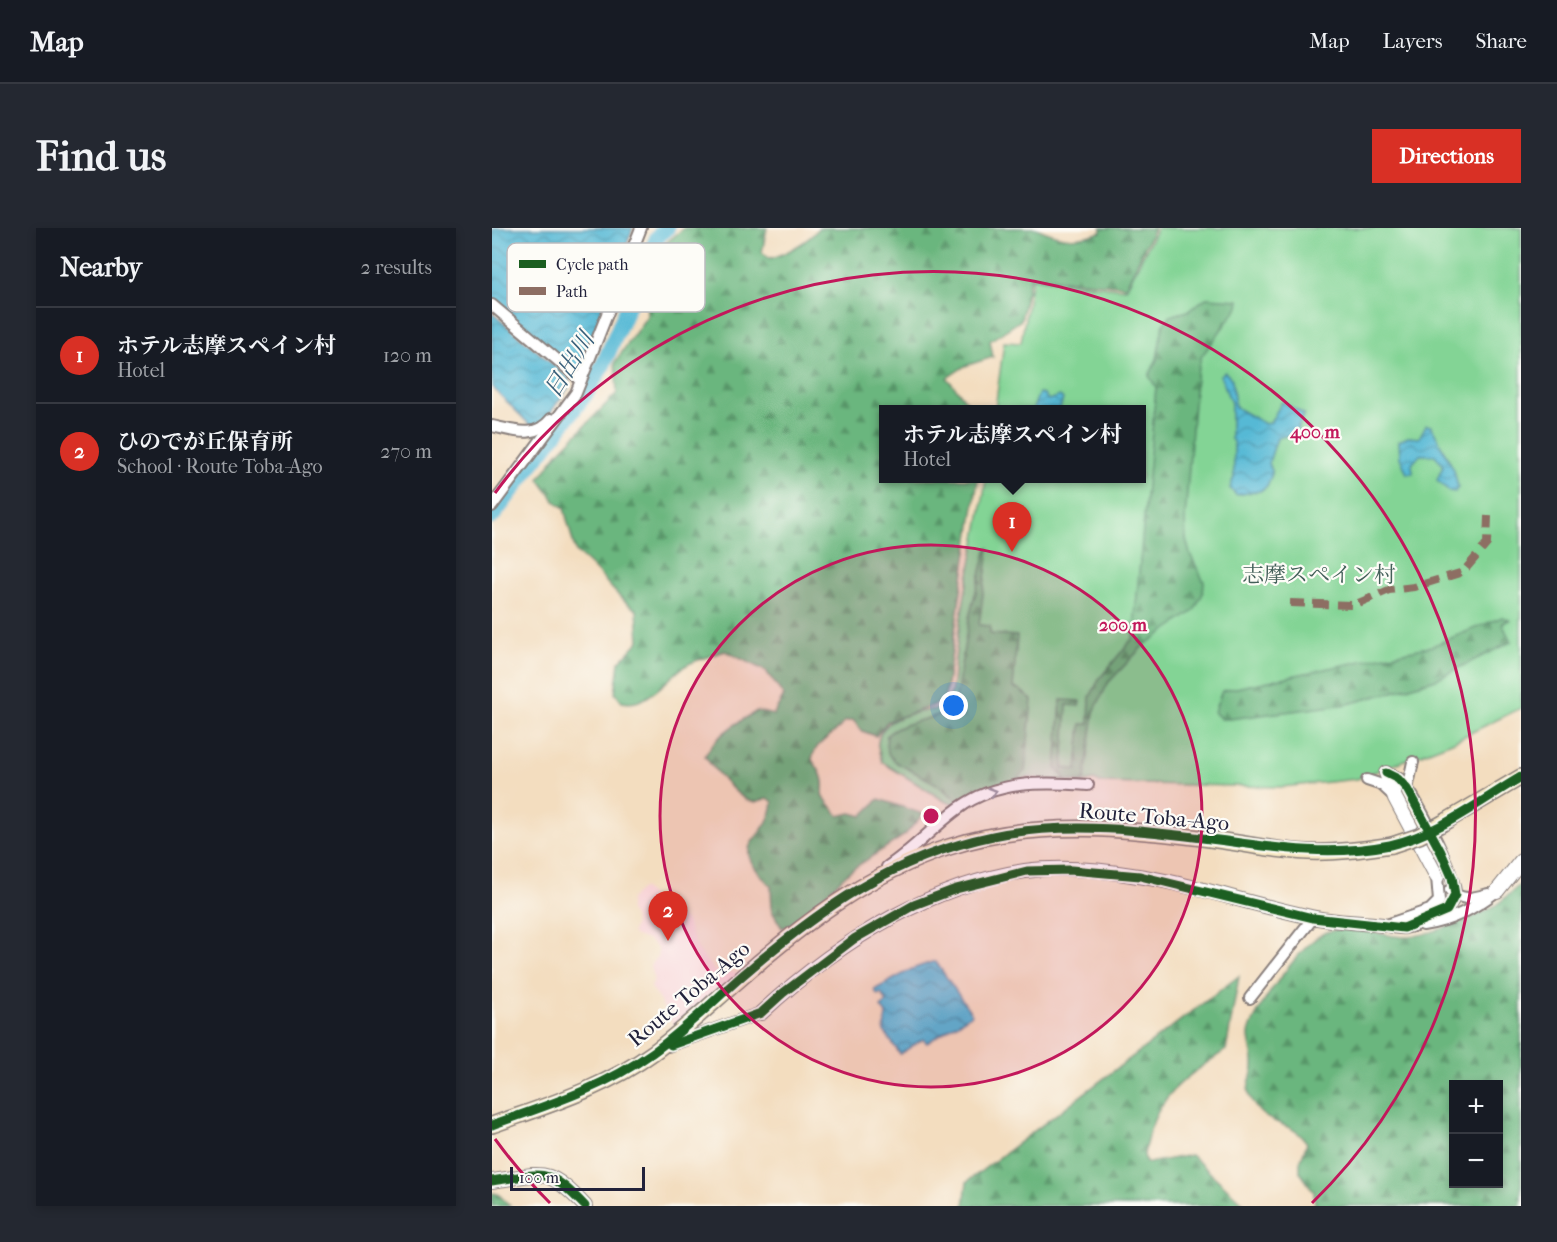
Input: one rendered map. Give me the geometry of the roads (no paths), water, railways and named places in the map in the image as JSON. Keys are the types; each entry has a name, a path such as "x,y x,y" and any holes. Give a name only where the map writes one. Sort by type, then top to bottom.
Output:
{"main road":[{"name":"Route Toba-Ago","path":"492,1125 588,1090 616,1077 653,1053 796,930 849,892 910,861 951,846 996,835 1103,828 1148,831 1306,852 1349,851 1392,844 1419,836 1521,777"}],"street":[{"path":"635,243 641,228"},
{"path":"492,305 580,379"},
{"path":"492,506 576,393 607,312"},
{"path":"492,426 535,433 543,428 580,379"},
{"path":"1407,789 1413,762"},
{"path":"1386,773 1398,778 1407,789 1441,852 1452,878 1455,895 1447,910 1404,928"},
{"path":"1386,773 1395,798 1437,877 1455,895 1472,899 1497,891"},
{"path":"1367,780 1382,785 1395,798"},
{"path":"849,892 912,850 959,807 995,790 1029,782 1088,785"},
{"path":"653,1053 761,1013 783,993 854,939 882,922 933,897 1027,871 1071,870 1140,876 1313,918 1404,928 1446,922 1476,908 1497,891 1521,861"},
{"path":"1383,925 1430,910 1439,901 1437,877"},
{"path":"1250,998 1313,918"},
{"path":"492,1181 534,1173 552,1177 585,1206"}],"water":[{"path":"495,228 633,228 627,243 507,243 507,312 601,312 581,366 575,372 492,302 492,230"},
{"path":"492,313 569,378 569,387 543,423 534,429 492,387"},
{"path":"1225,372 1232,379 1235,407 1265,424 1270,423 1282,402 1304,414 1295,433 1277,438 1269,462 1272,474 1267,486 1260,491 1236,495 1230,488 1234,477 1234,443 1231,439 1231,403 1220,375"},
{"path":"1039,393 1044,394 1048,400 1060,396 1063,399 1061,405 1034,405"},
{"path":"1426,425 1431,426 1454,470 1458,487 1455,492 1449,491 1437,480 1443,466 1435,455 1420,455 1412,464 1413,473 1407,474 1400,457 1399,441 1408,437 1419,438"},
{"path":"936,962 972,1014 927,1043 923,1039 900,1054 884,1031 886,1014 881,1007 887,1002 881,993 878,995 874,990 912,969"}],"waterway":[{"name":"日出川","path":"655,243 658,236 667,228"},
{"name":"日出川","path":"492,517 585,395 603,365 626,312"}],"place":[{"name":"ホテル志摩スペイン村","path":"1012,552"},
{"name":"ひのでが丘保育所","path":"668,941"}],"park label":[{"name":"志摩スペイン村","path":"1319,575"}]}
